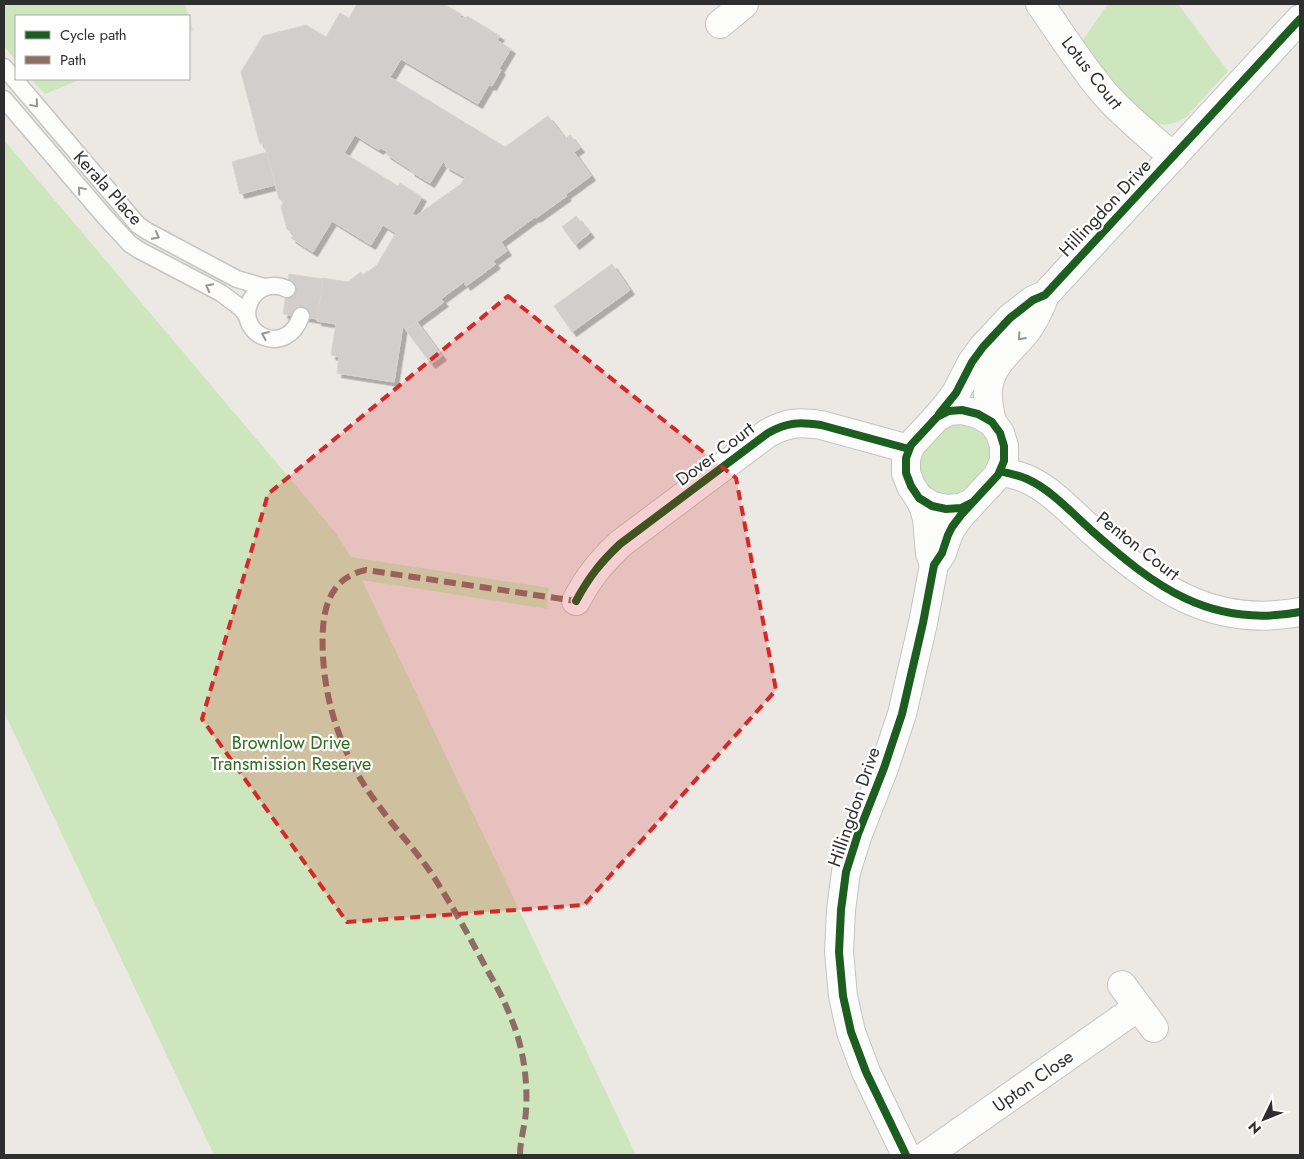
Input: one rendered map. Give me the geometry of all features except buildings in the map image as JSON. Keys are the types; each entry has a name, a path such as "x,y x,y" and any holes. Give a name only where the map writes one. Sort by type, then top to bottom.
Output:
{"street":[{"path":"720,24 744,4"},
{"name":"Lotus Court","path":"1040,4 1091,78 1123,113 1173,157"},
{"name":"Hillingdon Drive","path":"936,417 956,393 982,347 1010,318 1033,300 1045,295 1300,19"},
{"name":"Hillingdon Drive","path":"992,422 988,404 988,391 994,369 1036,318 1045,295"},
{"path":"962,410 978,414 992,422 1000,433 1004,446 1004,461 1000,471 987,488 972,502 961,508 946,509 932,506 919,498 911,486 906,473 906,458 911,445 936,417 949,411 962,410"},
{"name":"Dover Court","path":"576,601 587,581 602,561 620,544 768,433 781,426 794,423 820,425 910,449"},
{"name":"Penton Court","path":"1000,471 1020,476 1038,485 1140,571 1165,588 1190,601 1214,610 1242,615 1265,616 1300,612"},
{"name":"Hillingdon Drive","path":"919,498 927,519 930,553 934,565"},
{"name":"Hillingdon Drive","path":"906,1155 866,1072 851,1032 843,996 839,952 840,910 846,872 858,834 884,768 902,714 934,565 942,553 952,527 972,502"},
{"name":"Upton Close","path":"927,1155 1146,1017 1122,985"}],"lane":[{"name":"Kerala Place","path":"4,67 138,225 237,279 264,287 282,286 287,289"},
{"name":"Kerala Place","path":"4,99 104,217 130,244 221,293 241,308 255,331 262,336 270,339 279,339 287,336 294,331 301,316"},
{"path":"247,316 251,299 264,287"}],"highlighted area":[{"path":"508,296 736,478 776,690 584,905 347,922 202,719 268,494"}],"green space":[{"path":"4,4 185,4 189,15 15,15 15,60 4,46"},
{"path":"1108,4 1178,4 1228,71 1186,117 1175,123 1165,125 1144,118 1080,44"},
{"path":"190,20 193,30 190,32"},
{"path":"32,80 79,80 45,94"},
{"name":"Brownlow Drive Transmission Reserve","path":"4,140 335,532 351,557 549,588 547,595 548,609 362,580 636,1155 214,1155 4,712"},
{"path":"961,424 972,426 980,431 986,439 989,449 988,460 982,471 969,485 953,494 942,494 927,485 921,475 920,460 930,442 946,427"}],"marked path":[{"path":"520,1155 526,1111 526,1087 522,1052 515,1029 499,991 443,892 427,867 373,798 344,747 331,708 327,688 323,648 324,617 330,598 340,583 356,573 366,570 576,601"}],"cycle path":[{"path":"939,414 956,393 972,362 983,347 1010,318 1033,300 1045,295 1300,19"},
{"path":"906,1155 866,1072 851,1032 843,996 839,952 841,910 846,872 902,714 934,565 942,553 952,527 998,475 1004,461 1004,446 1000,433 992,422 978,414 962,410 949,411 937,417 911,445 906,458 906,473 911,486 919,498 932,506 946,509 961,508 973,502"},
{"path":"576,601 595,571 620,544 775,429 794,424 821,425 909,449"},
{"path":"1000,471 1026,478 1037,484 1061,502 1138,569 1161,585 1185,598 1211,608 1238,614 1268,616 1300,612"}]}
